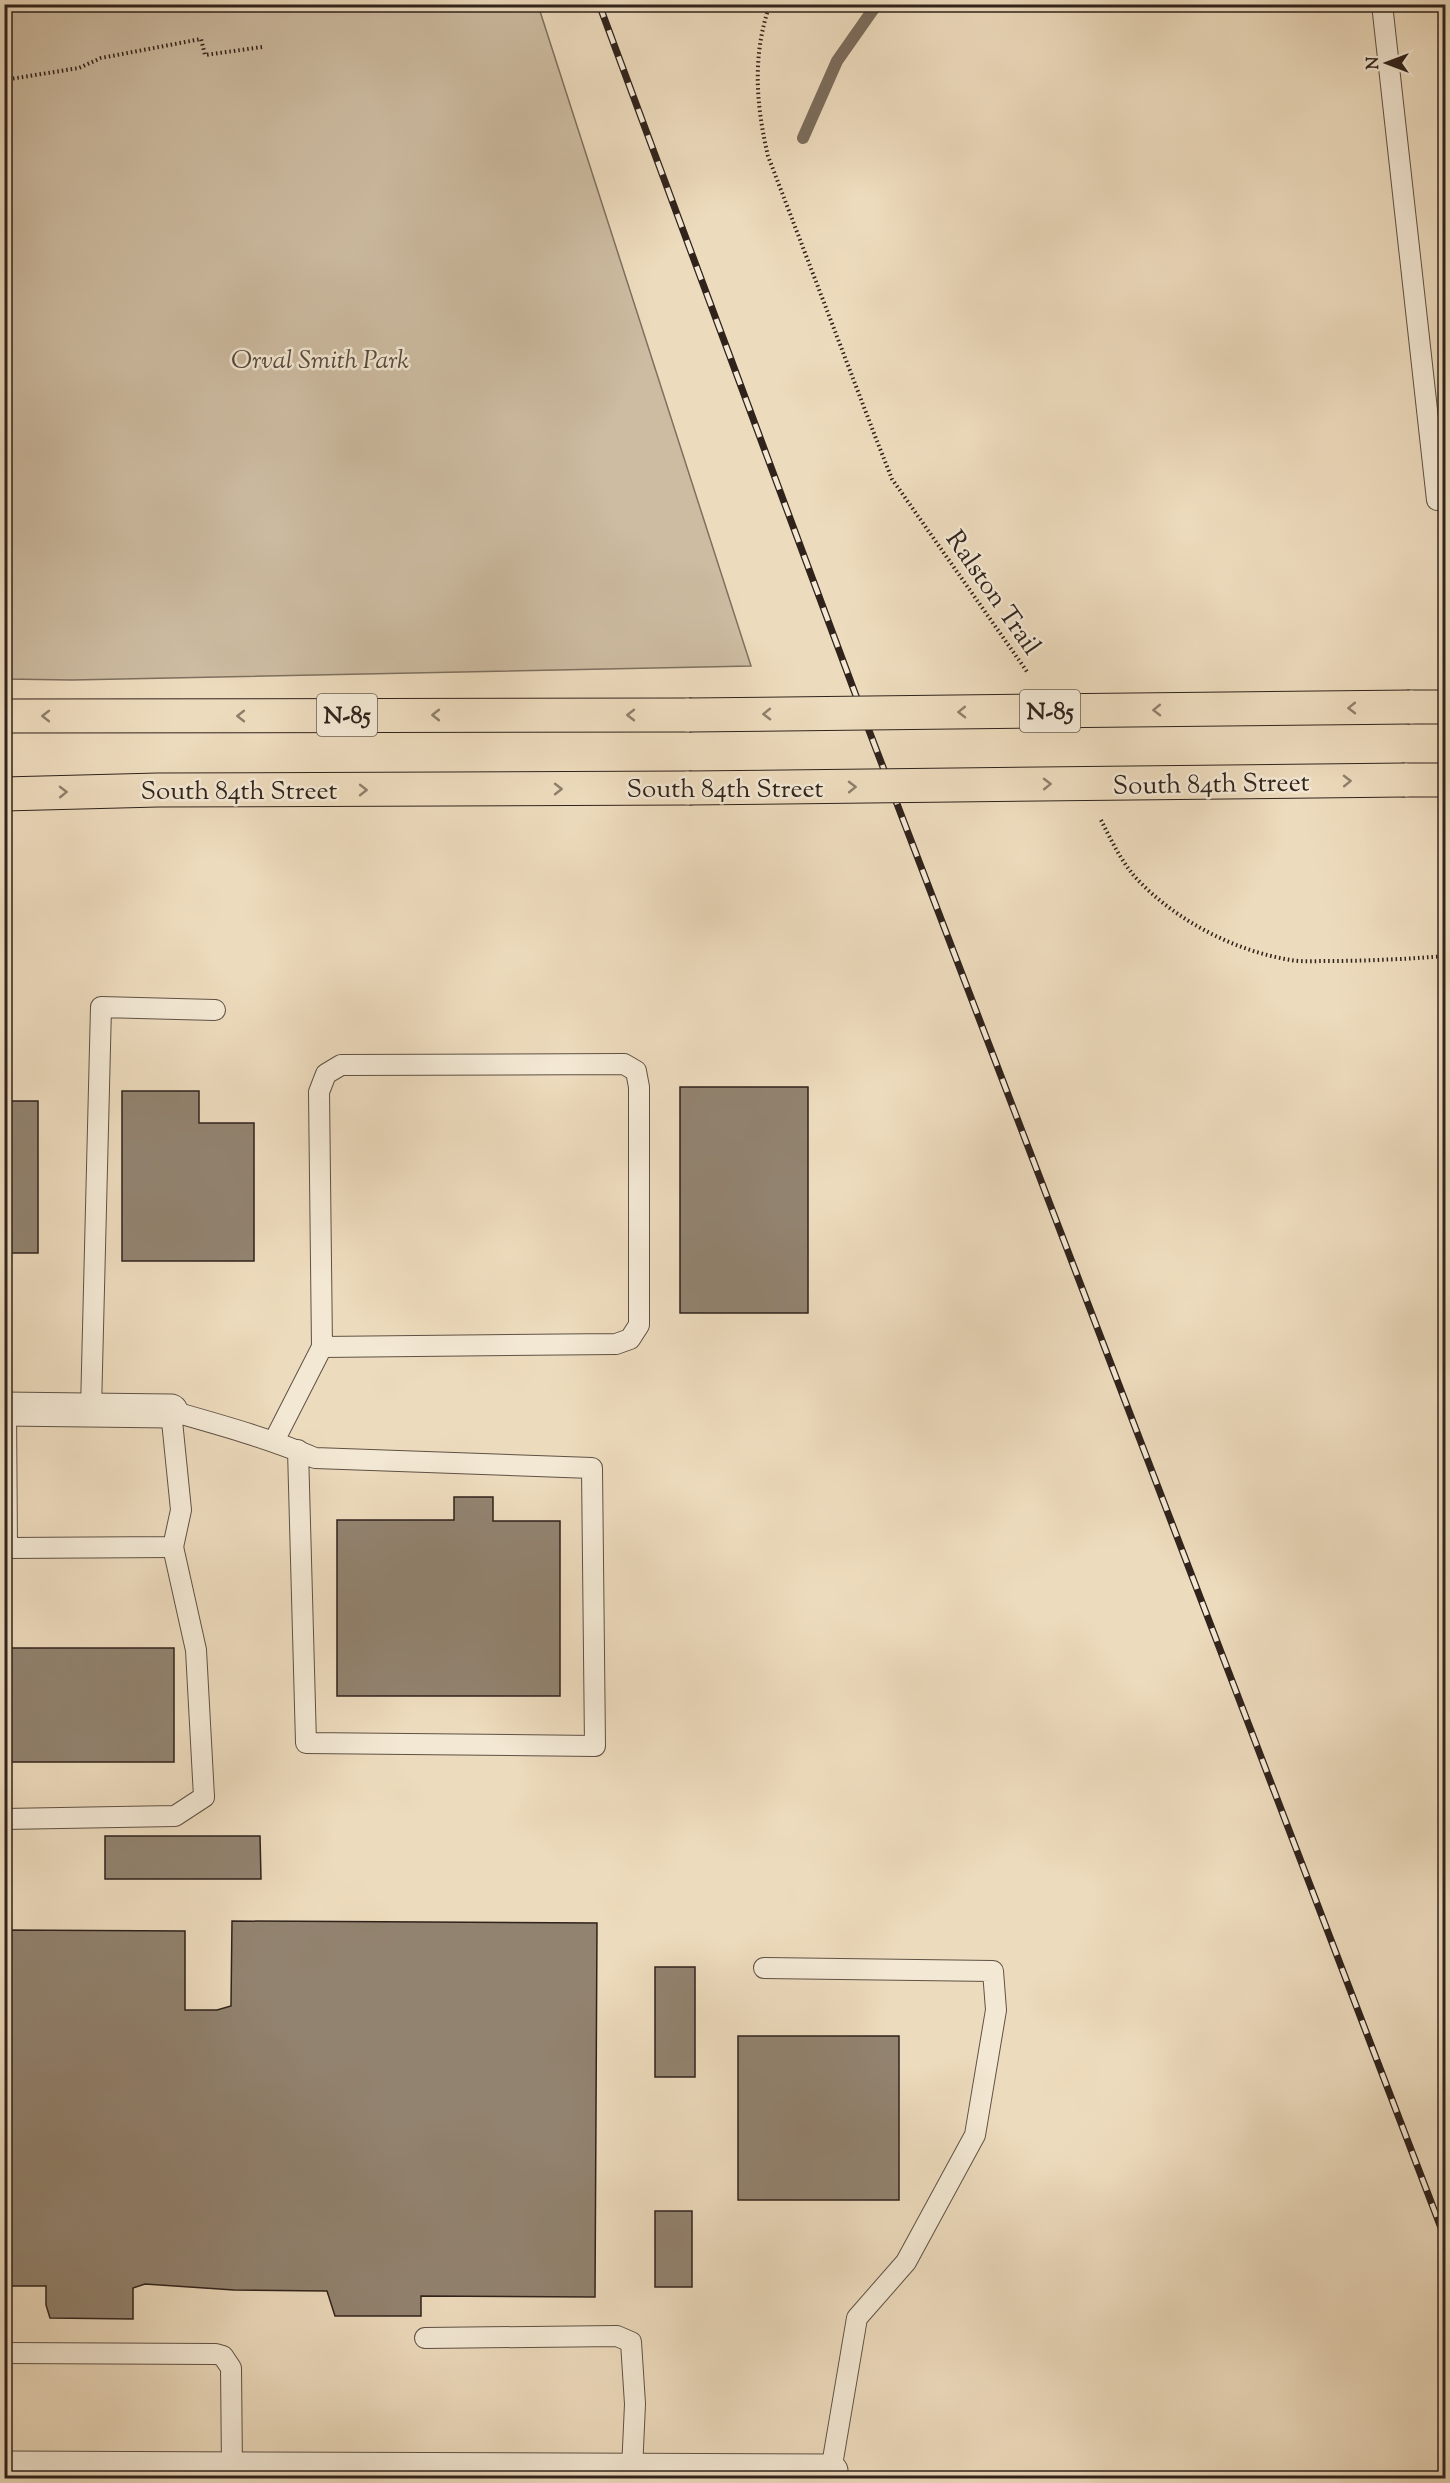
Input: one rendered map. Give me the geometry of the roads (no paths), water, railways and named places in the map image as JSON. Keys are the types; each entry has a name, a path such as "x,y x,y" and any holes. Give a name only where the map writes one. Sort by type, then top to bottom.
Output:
{"main road":[{"name":"N-85","path":"4,716 689,715 1446,707"},
{"name":"South 84th Street","path":"4,794 158,790 689,788 1446,780"}],"street":[{"path":"5,1409 171,1411"},
{"path":"4,2468 831,2471"}],"lane":[{"path":"1382,4 1437,500"},
{"path":"91,1409 101,1007 215,1010"},
{"path":"274,1441 322,1347 319,1092 326,1074 341,1065 624,1064 636,1071 639,1087 639,1325 630,1339 616,1344 322,1347"},
{"path":"5,1409 6,1551 173,1547"},
{"path":"4,1819 175,1816 204,1797 196,1650 173,1547 181,1510 171,1411 274,1441 298,1450 315,1458 592,1468 595,1746 306,1743 298,1450"},
{"path":"764,1968 993,1971 996,2010 975,2135 906,2262 857,2318 831,2471"},
{"path":"425,2338 617,2336 631,2342 635,2404 632,2470"},
{"path":"4,2353 216,2354 223,2356 231,2368 232,2469"}],"waterway":[{"path":"803,138 837,61 877,4"}],"railway":[{"path":"599,4 865,720 1446,2241"}],"park label":[{"name":"Orval Smith Park","path":"320,359"}]}
